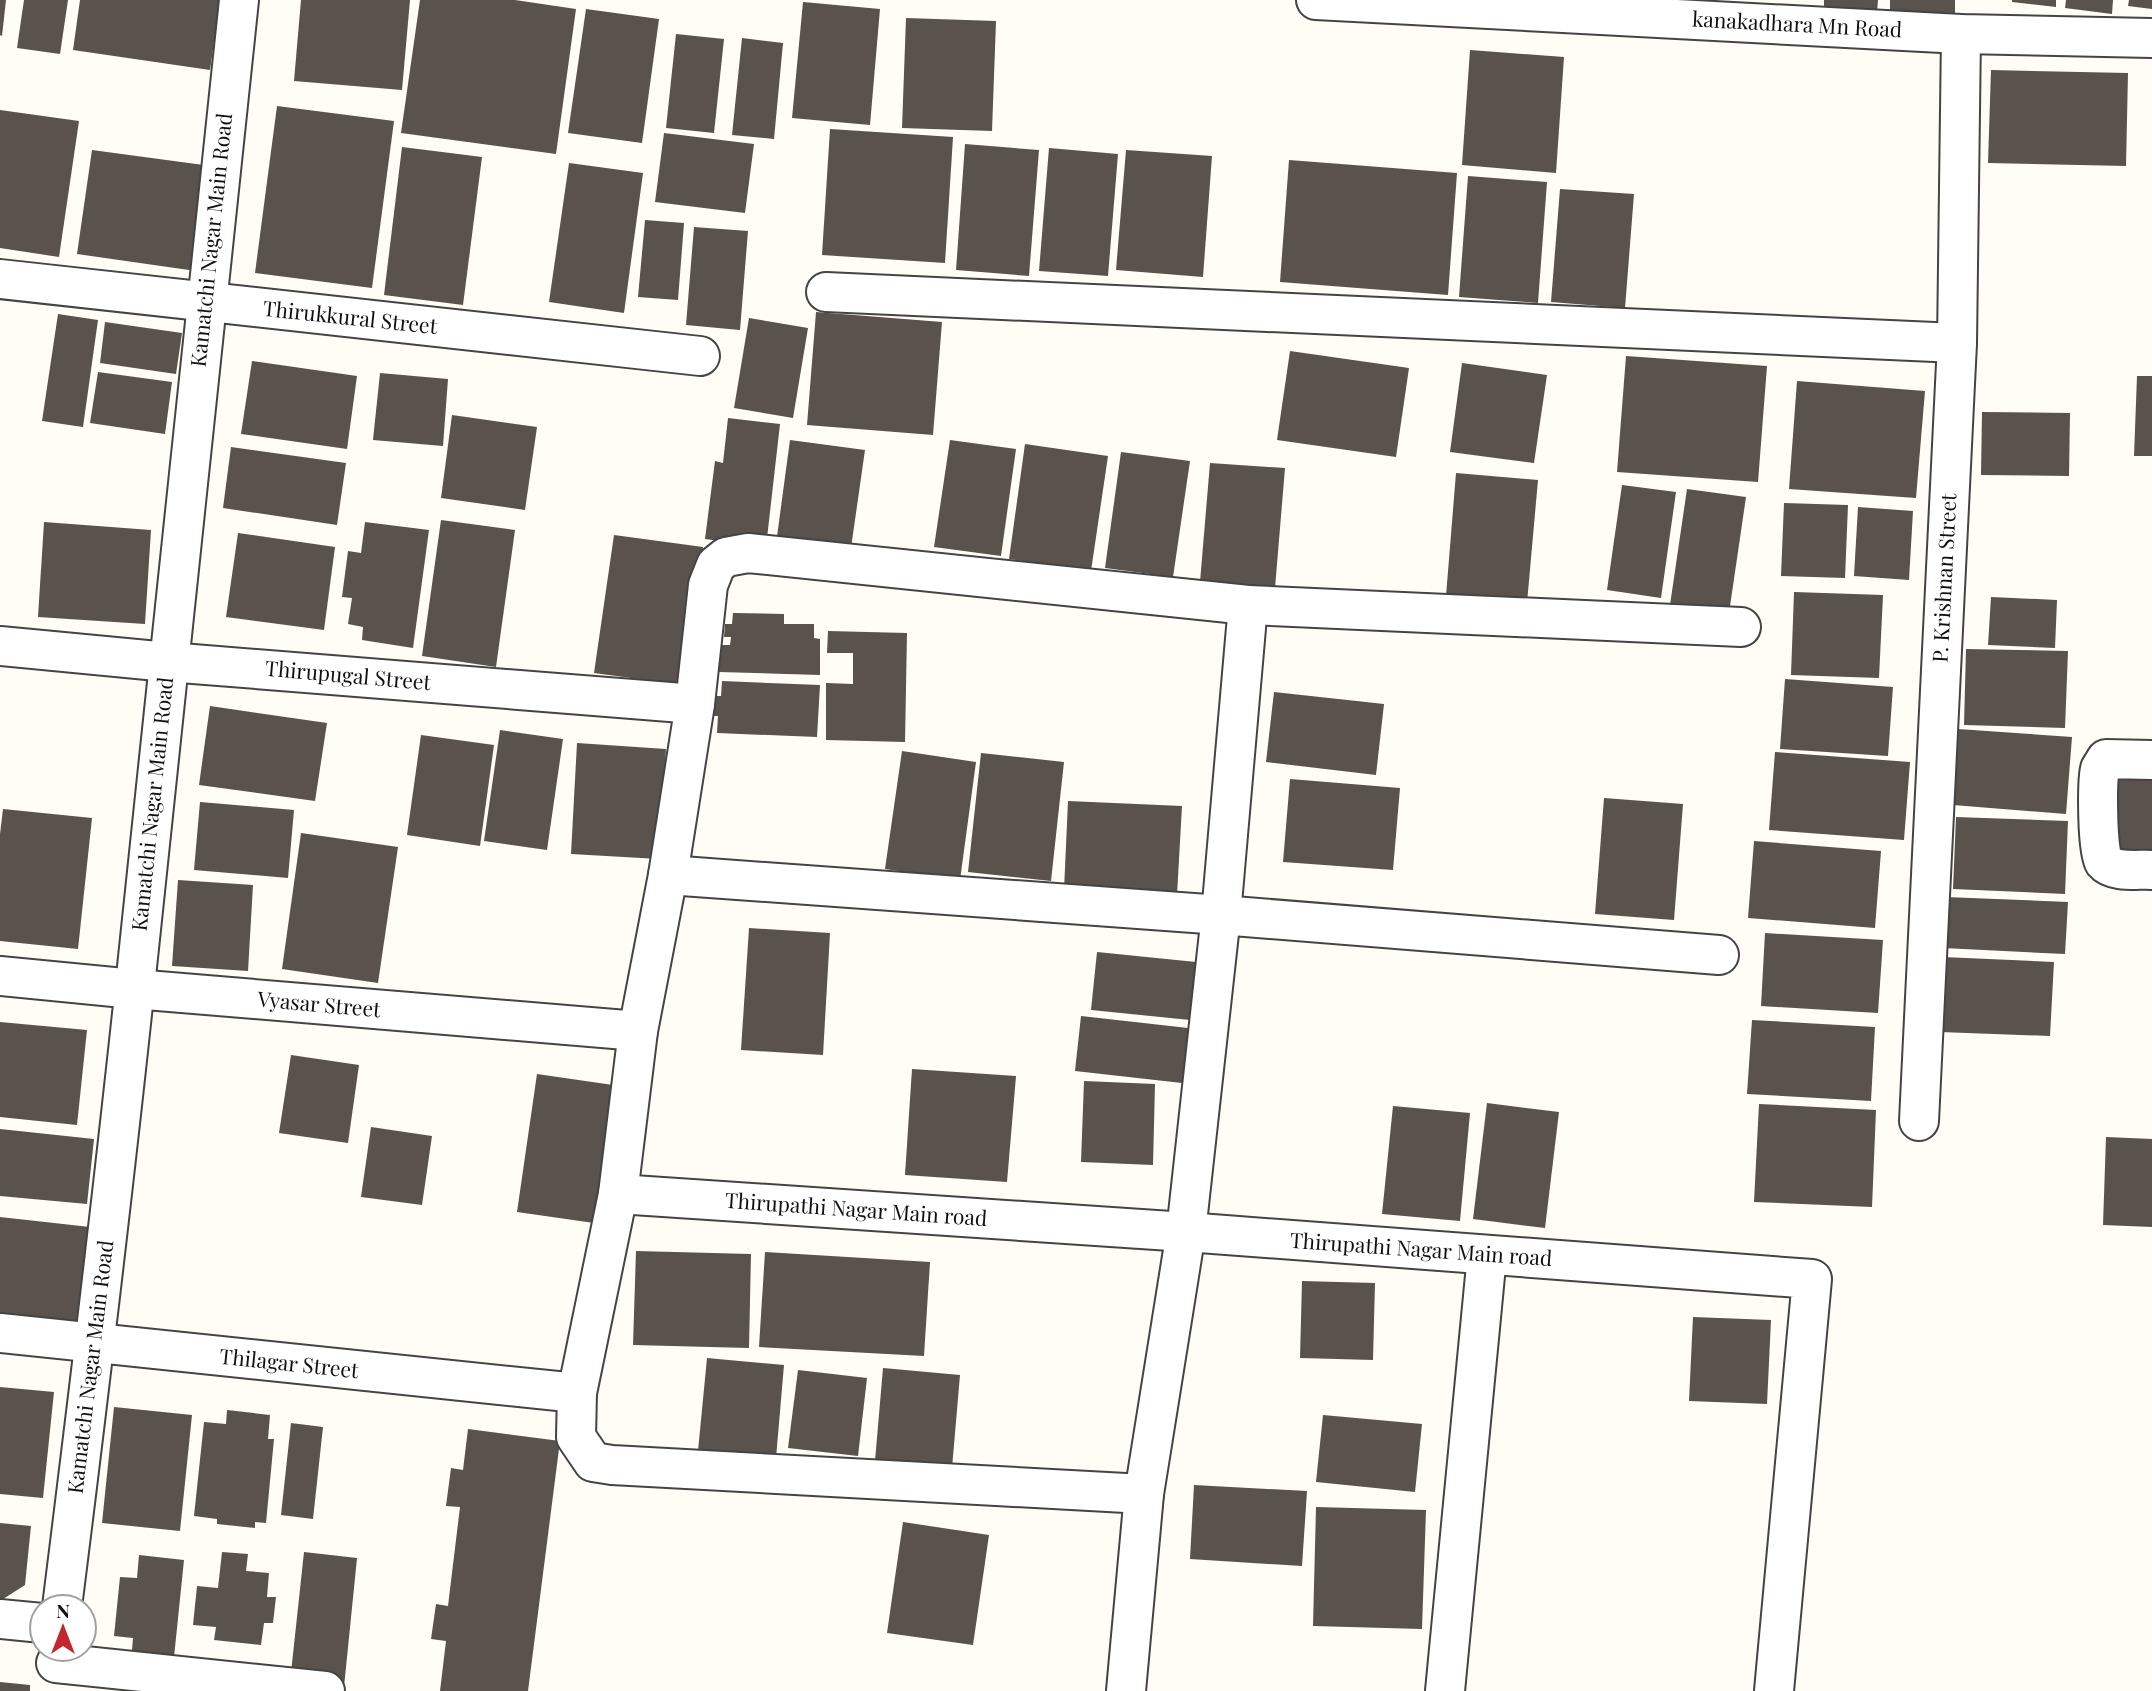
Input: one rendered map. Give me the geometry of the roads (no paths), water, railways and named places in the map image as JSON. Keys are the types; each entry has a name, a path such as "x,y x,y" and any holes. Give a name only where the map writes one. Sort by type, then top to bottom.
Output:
{"street":[{"name":"Kamatchi Nagar Main Road","path":"64,1593 95,1344 239,0"},
{"name":"kanakadhara Mn Road","path":"1318,0 1667,9 1961,34 2152,38"},
{"name":"P. Krishnan Street","path":"1919,1121 1957,343 1961,34"},
{"name":"Thirukkural Street","path":"0,279 700,356"},
{"path":"826,292 1957,343"},
{"path":"1144,1494 593,1462 576,1437 577,1393 618,1194 638,1031 668,875 695,705 708,585 716,565 726,557 748,553 1248,605 1741,627"},
{"path":"1126,1691 1144,1494 1186,1232 1221,915 1248,605"},
{"name":"Thirupugal Street","path":"0,646 695,705"},
{"path":"2152,760 2106,760 2101,768 2098,808 2104,861 2111,867 2152,870"},
{"path":"668,875 1719,955"},
{"name":"Vyasar Street","path":"0,976 638,1031"},
{"name":"Thirupathi Nagar Main road","path":"618,1194 1186,1232 1812,1279 1774,1691"},
{"path":"1446,1691 1487,1255"},
{"name":"Thilagar Street","path":"0,1333 577,1393"},
{"path":"0,1619 28,1622"},
{"path":"55,1668 325,1691"}]}
